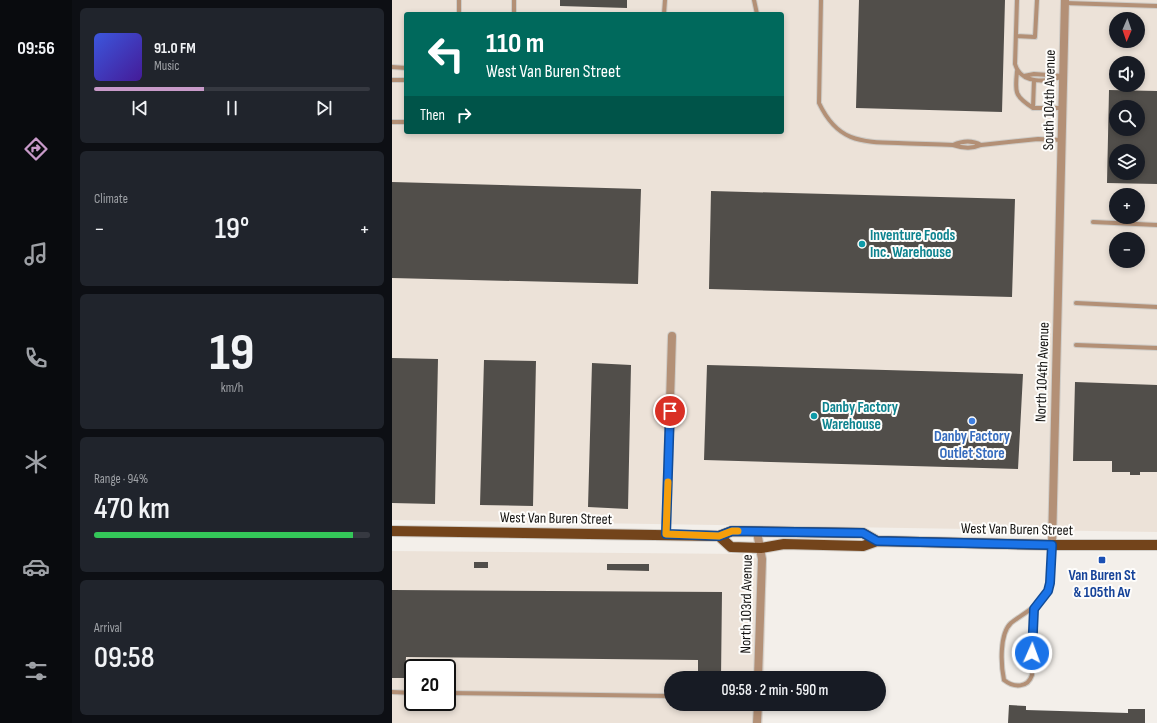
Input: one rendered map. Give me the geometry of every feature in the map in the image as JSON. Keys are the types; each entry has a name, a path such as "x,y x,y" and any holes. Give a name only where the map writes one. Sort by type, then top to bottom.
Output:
{"main road":[{"name":"West Van Buren Street","path":"392,531 719,536 732,531 863,533 877,541"},
{"path":"761,548 783,538 818,538 827,533"},
{"name":"West Van Buren Street","path":"719,536 731,547 761,548 784,544 863,546 877,541 1052,545 1157,544"}],"street":[{"name":"South 104th Avenue","path":"1061,200 1065,2"},
{"name":"North 104th Avenue","path":"1052,545 1061,200"},
{"path":"666,534 672,336"},
{"name":"North 103rd Avenue","path":"757,532 762,559 758,671"},
{"path":"757,723 758,711"}],"lane":[{"path":"459,0 459,12"},
{"path":"514,0 514,12"},
{"path":"664,12 665,0"},
{"path":"754,0 757,12"},
{"path":"821,0 819,103 826,117 831,123 848,136 865,142 953,145 960,142 976,142 980,145 1038,139 1062,140"},
{"path":"1017,0 1015,64 1017,71 1015,90 1021,100 1033,108 1064,108"},
{"path":"1016,36 1035,37 1037,0"},
{"path":"1065,2 1157,6"},
{"path":"392,68 404,68"},
{"path":"1017,71 1034,80 1052,81 1064,76"},
{"path":"1024,76 1034,74 1064,76"},
{"path":"392,80 404,80"},
{"path":"1033,108 1034,80"},
{"path":"392,122 404,122"},
{"path":"1093,222 1157,225"},
{"path":"1076,303 1157,307"},
{"path":"1076,344 1157,348"},
{"path":"1034,609 1032,675 1030,681 1026,684 1014,686 1004,680 1002,653 1006,631 1010,624 1034,609 1048,591 1050,583 1052,545"},
{"path":"392,692 404,692"},
{"path":"456,693 664,696"}],"shaded area":[{"path":"392,0 1157,0 1157,532 392,520"},
{"path":"392,551 746,554 757,559 767,566 764,671 664,671 664,711 763,711 763,723 392,723"}],"building":[{"path":"560,0 627,0 627,8 560,6"},
{"path":"859,0 1005,0 1002,112 856,108"},
{"path":"1109,90 1109,92 1157,91 1157,184 1107,183"},
{"path":"392,182 641,189 638,284 392,278"},
{"name":"Inventure Foods Inc. Warehouse","path":"711,191 1015,199 1012,297 709,289"},
{"path":"392,358 438,359 435,504 392,503"},
{"path":"484,360 536,361 533,506 480,505"},
{"path":"592,363 631,365 628,509 588,507"},
{"name":"Danby Factory Warehouse","path":"707,365 1023,374 1018,469 704,460"},
{"path":"1075,382 1157,385 1157,472 1140,472 1140,475 1130,475 1130,472 1112,472 1112,461 1073,461"},
{"path":"474,562 488,562 488,568 474,568"},
{"path":"607,564 649,564 649,571 607,570"},
{"path":"392,590 722,592 721,671 698,671 698,660 406,657 406,659 404,659 404,678 392,678"},
{"path":"1009,705 1026,706 1026,710 1128,713 1128,709 1145,709 1145,723 1008,723"}],"slow traffic":[{"path":"668,482 666,534 719,536 732,531 738,531"}],"place":[{"name":"Inventure Foods Inc. Warehouse","path":"862,244"},
{"name":"Danby Factory Warehouse","path":"814,416"},
{"name":"Danby Factory Outlet Store","path":"972,421"},
{"name":"Van Buren St & 105th Av","path":"1102,560"}],"route":[{"path":"670,411 666,534 719,536 732,531 863,533 877,541 1052,545 1050,583 1048,591 1034,609 1032,653"}]}
